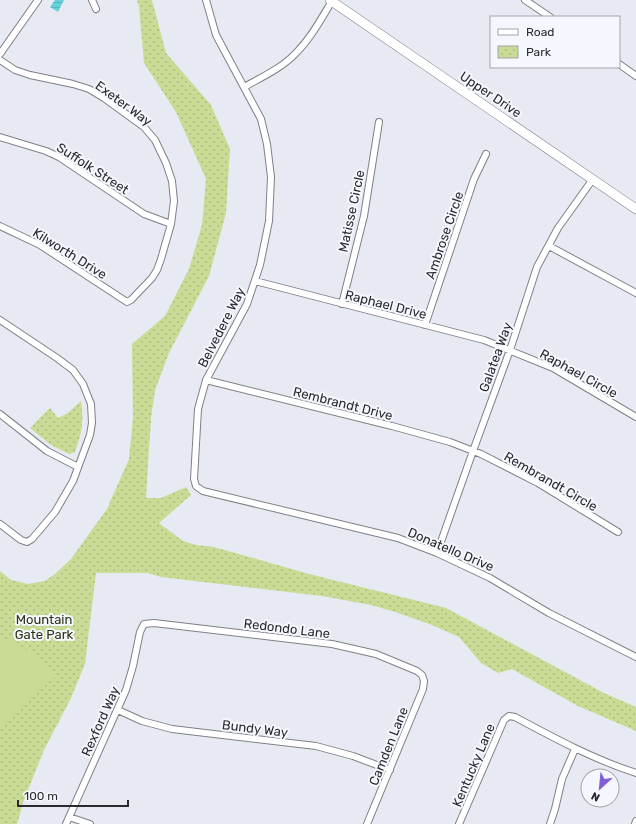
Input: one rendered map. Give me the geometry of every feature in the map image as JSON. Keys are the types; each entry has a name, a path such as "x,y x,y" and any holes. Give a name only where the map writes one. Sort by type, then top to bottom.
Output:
{"main road":[{"name":"Upper Drive","path":"331,1 636,208"}],"street":[{"path":"0,54 38,0"},
{"path":"92,0 96,9"},
{"name":"Belvedere Way","path":"196,486 194,479 198,409 206,380 247,304 255,281 260,265 269,221 271,177 267,144 261,119 216,35 206,0"},
{"path":"525,0 549,16"},
{"path":"244,87 278,68 295,54 310,37 331,1"},
{"name":"Exeter Way","path":"0,60 15,70 30,75 73,84 89,90 104,98 144,127 155,140 166,163 172,181 174,201 171,224 157,270 147,283 131,300 127,302"},
{"path":"620,65 636,76"},
{"name":"Matisse Circle","path":"342,304 364,216 379,122"},
{"name":"Suffolk Street","path":"0,137 46,151 59,157 144,214 171,224"},
{"name":"Ambrose Circle","path":"425,325 474,179 486,154"},
{"name":"Galatea Way","path":"438,553 473,450 510,350 537,267 558,228 593,179"},
{"name":"Kilworth Drive","path":"0,226 40,245 121,300 127,302"},
{"path":"548,246 636,293"},
{"name":"Raphael Drive","path":"255,281 484,340 510,350"},
{"path":"0,320 58,358 73,370 84,384 91,404 92,423 90,435 78,467 65,495 54,512 32,539 26,542 21,540 0,524"},
{"name":"Raphael Circle","path":"510,350 553,368 636,417"},
{"name":"Rembrandt Drive","path":"206,380 392,426 473,450"},
{"path":"0,414 47,451 78,467"},
{"name":"Rembrandt Circle","path":"473,450 538,483 618,532"},
{"name":"Donatello Drive","path":"196,486 202,491 398,538 438,553 490,578 549,614 636,657"},
{"name":"Redondo Lane","path":"144,624 154,623 332,644 376,654 407,666 422,675"},
{"name":"Rexford Way","path":"66,824 118,710 133,666 140,632 144,624"},
{"name":"Camden Lane","path":"367,824 423,689 424,681 422,675"},
{"name":"Bundy Way","path":"118,710 142,721 172,729 316,746 353,756 390,770"},
{"name":"Kentucky Lane","path":"460,824 504,720 509,716 515,717 575,749"},
{"path":"550,824 562,779 575,749 617,767 636,773"},
{"path":"69,817 90,824"}],"green space":[{"name":"Mountain Gate Park","path":"137,0 152,0 166,53 211,105 230,149 226,213 209,276 169,353 155,390 151,418 146,498 161,498 186,487 191,495 159,523 183,541 196,545 214,547 309,574 446,608 604,693 636,707 636,731 578,706 512,669 498,673 481,663 459,637 432,625 395,612 371,605 322,596 161,577 148,573 96,573 85,664 71,698 44,750 24,800 17,824 0,824 0,571 11,580 28,584 45,581 71,559 107,509 129,459 133,418 132,344 165,316 189,269 202,225 206,179 176,112 144,63 139,7"},
{"path":"81,401 82,427 75,452 69,454 51,445 30,428 50,408 58,418 68,413"},
{"path":"0,638 12,641 34,655 56,676 0,726"}],"water":[{"path":"55,0 64,0 58,12 50,7"}]}
